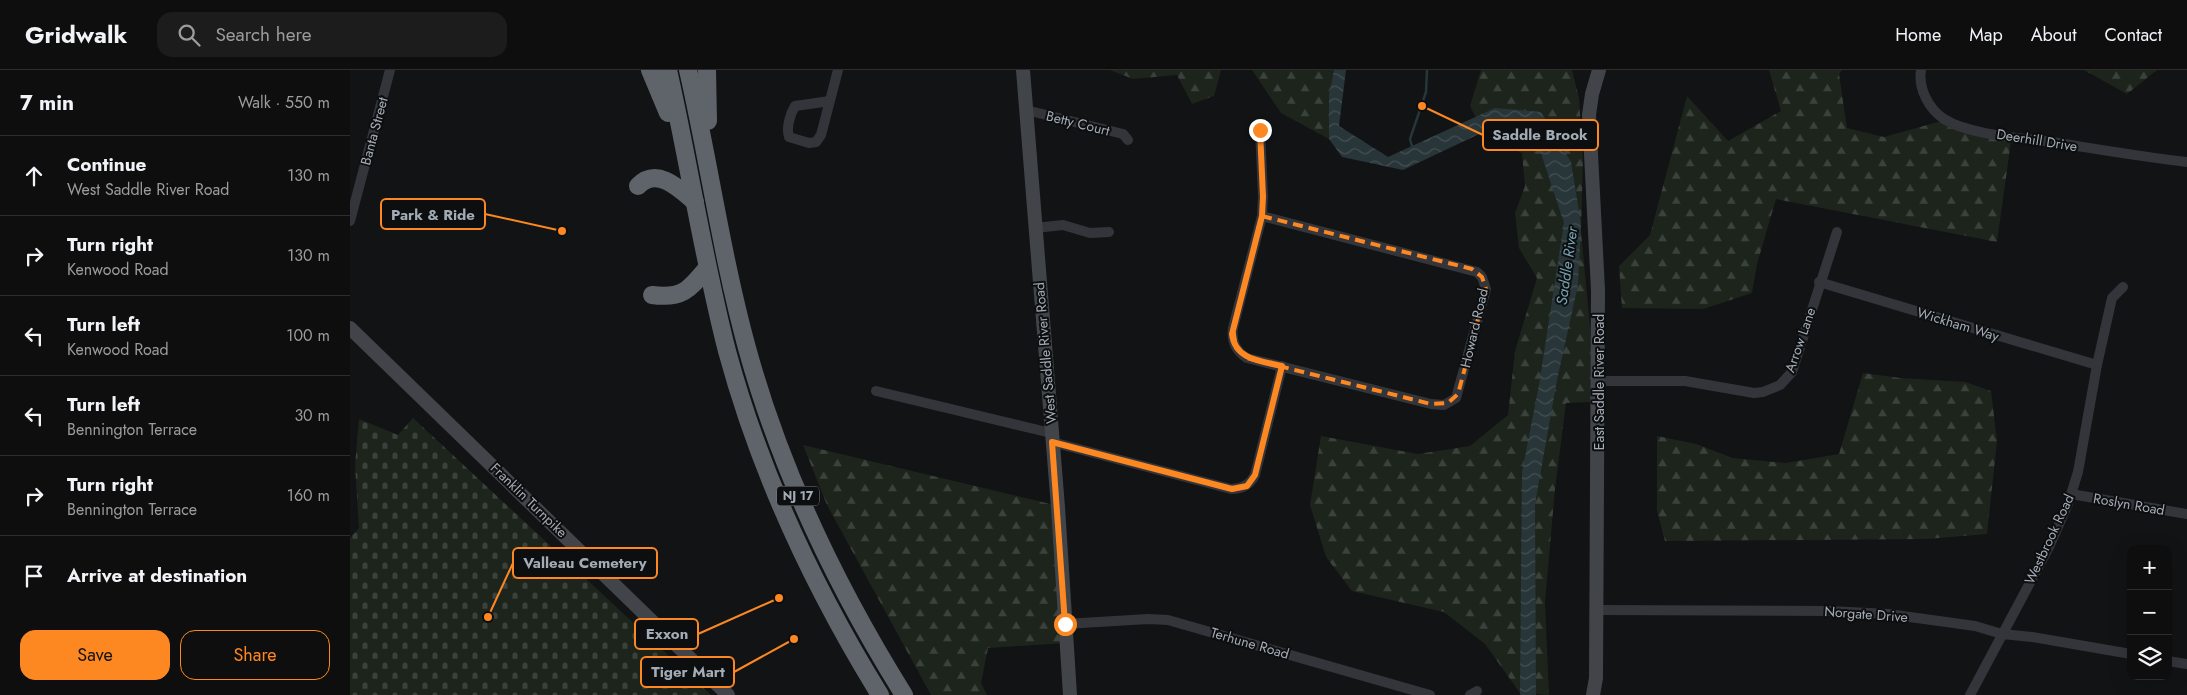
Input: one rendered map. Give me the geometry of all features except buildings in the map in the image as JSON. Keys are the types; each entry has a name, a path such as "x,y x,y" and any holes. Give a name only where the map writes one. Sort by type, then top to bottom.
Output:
{"highway":[{"path":"650,70 689,168"},
{"name":"NJ 17","path":"668,70 689,168 707,268 737,385 771,482 820,591 880,695"},
{"name":"NJ 17","path":"688,70 738,315 776,439 804,511 834,573 904,695"},
{"path":"707,70 708,164"},
{"path":"638,186 649,179 665,180 676,186 695,202"},
{"path":"652,295 667,296 681,294 707,268"}],"street":[{"name":"Banta Street","path":"350,221 390,70"},
{"path":"830,101 795,106 791,113 788,130 789,137 809,143 816,142 821,135 830,101 838,70"},
{"name":"West Saddle River Road","path":"1023,70 1070,695"},
{"name":"East Saddle River Road","path":"1593,695 1596,678 1599,381 1598,290 1589,114 1592,94 1599,70"},
{"name":"Deerhill Drive","path":"1921,70 1921,85 1929,104 1944,119 1955,124 1992,134 2187,162"},
{"name":"Betty Court","path":"1026,110 1123,134 1128,140"},
{"path":"1260,130 1262,216"},
{"name":"Howard Road","path":"1262,216 1472,269 1482,276 1486,289 1458,394 1448,403 1431,404 1282,366 1247,358 1236,348 1233,341 1233,328 1262,216"},
{"path":"1035,228 1063,225 1090,233 1109,232"},
{"name":"Arrow Lane","path":"1599,381 1685,381 1754,392 1772,390 1780,385 1792,372 1819,282 1837,232"},
{"name":"Wickham Way","path":"1819,282 2097,365"},
{"name":"Westbrook Road","path":"1970,695 2049,547 2072,494 2112,298 2122,287"},
{"name":"Franklin Turnpike","path":"350,328 728,695"},
{"path":"876,391 1052,437 1232,489 1239,489 1247,486 1255,475 1282,366"},
{"name":"Roslyn Road","path":"2072,494 2187,514"},
{"name":"Norgate Drive","path":"1597,610 1829,611 1926,619 1975,626 2002,634 2032,637 2127,653"},
{"name":"Terhune Road","path":"1065,624 1148,619 1168,620 1430,695"},
{"path":"2172,662 2187,664"}],"highlighted area":[{"path":"1262,216 1472,269 1482,277 1486,289 1458,394 1448,403 1431,404 1247,358 1236,348 1233,328"}],"green space":[{"path":"1110,70 1221,70 1214,96 1192,104 1177,75 1133,79"},
{"path":"1252,70 1334,70 1329,94 1329,139 1281,113"},
{"path":"1481,70 1572,70 1579,98 1583,159 1581,231 1591,338 1592,402 1566,403 1555,489 1545,602 1549,695 1520,693 1485,644 1444,612 1352,591 1326,557 1310,505 1321,436 1418,454 1470,446 1508,415 1515,351 1537,278 1519,248 1515,213 1525,186 1522,153 1485,136 1470,106"},
{"path":"1769,70 1842,70 1839,74 1847,128 1884,137 1945,120 2012,134 1997,242 1776,199 1757,264 1752,293 1703,309 1622,308 1619,266 1650,235 1687,96 1728,141 1781,111"},
{"path":"2084,70 2157,70 2127,94"},
{"path":"1863,373 1900,378 1965,382 1991,391 1997,441 1987,534 1927,539 1665,541 1657,511 1657,436 1696,444 1733,458 1786,463 1839,454"},
{"path":"413,418 711,695 350,695 350,538 359,528 355,466 359,419 398,435"},
{"path":"803,445 1059,506 1066,643 988,648 981,683 987,695 931,695 827,505"}],"water":[{"name":"Saddle River","path":"1334,70 1346,70 1339,126 1388,157 1495,108 1541,112 1571,162 1581,224 1578,285 1557,380 1535,504 1536,695 1520,695 1522,472 1539,385 1564,223 1534,132 1494,127 1403,170 1342,157 1329,139 1329,94"}],"waterway":[{"path":"1412,146 1410,139 1426,92 1427,70"}],"place":[{"name":"Saddle Brook","path":"1422,106"},
{"name":"Park & Ride","path":"562,231"},
{"name":"Exxon","path":"779,598"},
{"name":"Valleau Cemetery","path":"488,617"},
{"name":"Tiger Mart","path":"794,639"}],"route":[{"path":"1065,624 1052,442 1232,489 1247,486 1255,475 1282,366 1247,358 1236,348 1232,334 1262,216 1260,130"}]}
